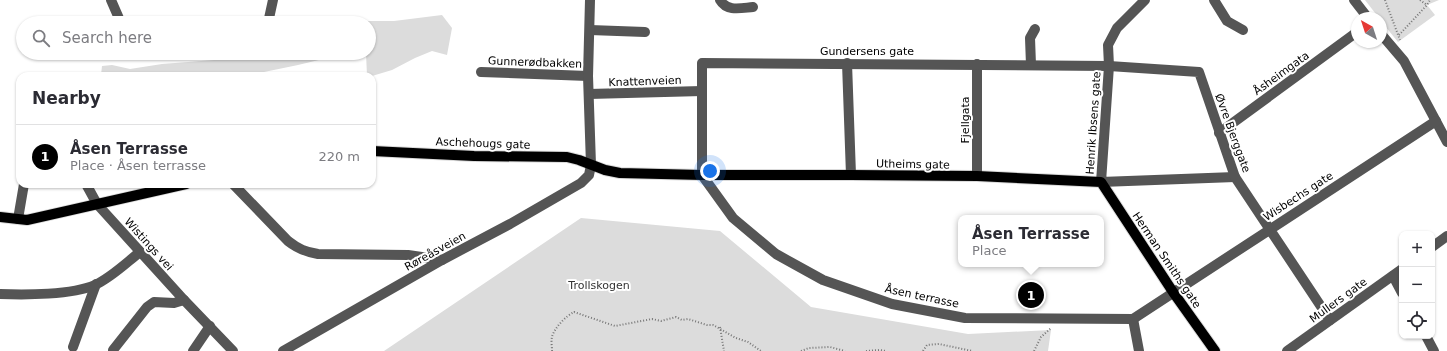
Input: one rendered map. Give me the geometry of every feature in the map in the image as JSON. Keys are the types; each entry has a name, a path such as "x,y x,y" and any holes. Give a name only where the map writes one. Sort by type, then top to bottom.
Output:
{"main road":[{"name":"Aschehougs gate","path":"376,151 474,156 567,157 591,165"},
{"name":"Utheims gate","path":"591,165 620,173 702,175 977,176 1101,182"},
{"name":"Herman Smiths gate","path":"1101,182 1173,292 1215,351"},
{"path":"0,216 28,220 42,218 168,188"}],"street":[{"path":"111,0 118,16"},
{"path":"270,16 273,0"},
{"name":"Gunnerødbakken","path":"590,0 588,76 591,165"},
{"path":"720,0 725,6 732,9 753,7"},
{"name":"Henrik Ibsens gate","path":"1101,182 1109,66 1108,45 1117,28 1145,0"},
{"path":"1214,0 1227,21 1243,30"},
{"path":"1354,0 1363,12"},
{"path":"590,30 645,32"},
{"path":"1031,65 1030,38 1035,30"},
{"name":"Åsheimgata","path":"1219,133 1351,36"},
{"path":"1387,41 1404,61 1447,142"},
{"name":"Gundersens gate","path":"702,91 702,63 1109,66 1199,72"},
{"path":"846,63 851,175"},
{"name":"Fjellgata","path":"977,64 977,176"},
{"name":"Gunnerødbakken","path":"481,72 588,76"},
{"name":"Øvre Bjerggate","path":"1199,72 1235,177 1330,320"},
{"path":"702,91 702,175"},
{"name":"Knattenveien","path":"589,94 702,91"},
{"name":"Wisbechs gate","path":"1173,292 1436,121"},
{"name":"Røreåsveien","path":"283,351 442,260 582,184 589,175 591,165"},
{"name":"Åsen terrasse","path":"702,175 733,218 776,254 823,280 892,304 965,318 1133,319"},
{"name":"Utheims gate","path":"1101,182 1235,177"},
{"path":"18,219 23,188"},
{"path":"88,188 97,204"},
{"path":"237,188 288,241 298,249 306,252 318,254 408,255 442,260"},
{"name":"Wistings vei","path":"97,204 184,300 233,351"},
{"path":"1435,245 1447,236"},
{"path":"0,294 81,290 96,284 117,271 140,252"},
{"name":"Mullers gate","path":"1288,351 1399,271"},
{"path":"1392,276 1399,288"},
{"path":"73,347 96,284"},
{"path":"1139,351 1133,319 1173,292"},
{"path":"113,350 147,307 154,302 174,303 184,300"},
{"path":"193,351 210,326"},
{"path":"1428,339 1434,351"}],"path":[{"path":"1386,0 1399,35 1400,42"},
{"path":"1420,0 1427,5"},
{"path":"1399,35 1430,0"},
{"path":"552,351 552,337 558,327 570,314 574,312 615,326 652,319 660,321 676,317 682,320 688,319 720,327 736,338 748,342 761,351"},
{"path":"1034,351 1041,337 1050,329 1057,319"},
{"path":"720,327 724,351"},
{"path":"923,351 927,345 939,344 972,351"},
{"path":"801,351 809,348 830,346 845,351"},
{"path":"866,351 886,351"}],"green space":[{"path":"1365,0 1439,0 1427,5 1435,15 1398,42 1387,28 1387,12 1374,12"},
{"path":"442,15 452,28 447,55 432,51 392,70 376,75 376,72 367,72 366,60 376,60 376,21 394,21"},
{"path":"214,60 319,60 264,72 101,72 102,66 112,65 130,69 162,64"},
{"name":"Trollskogen","path":"581,218 720,231 811,307 968,334 1051,330 1048,351 384,351"}],"place":[{"name":"Åsen Terrasse","path":"1031,295"}]}
